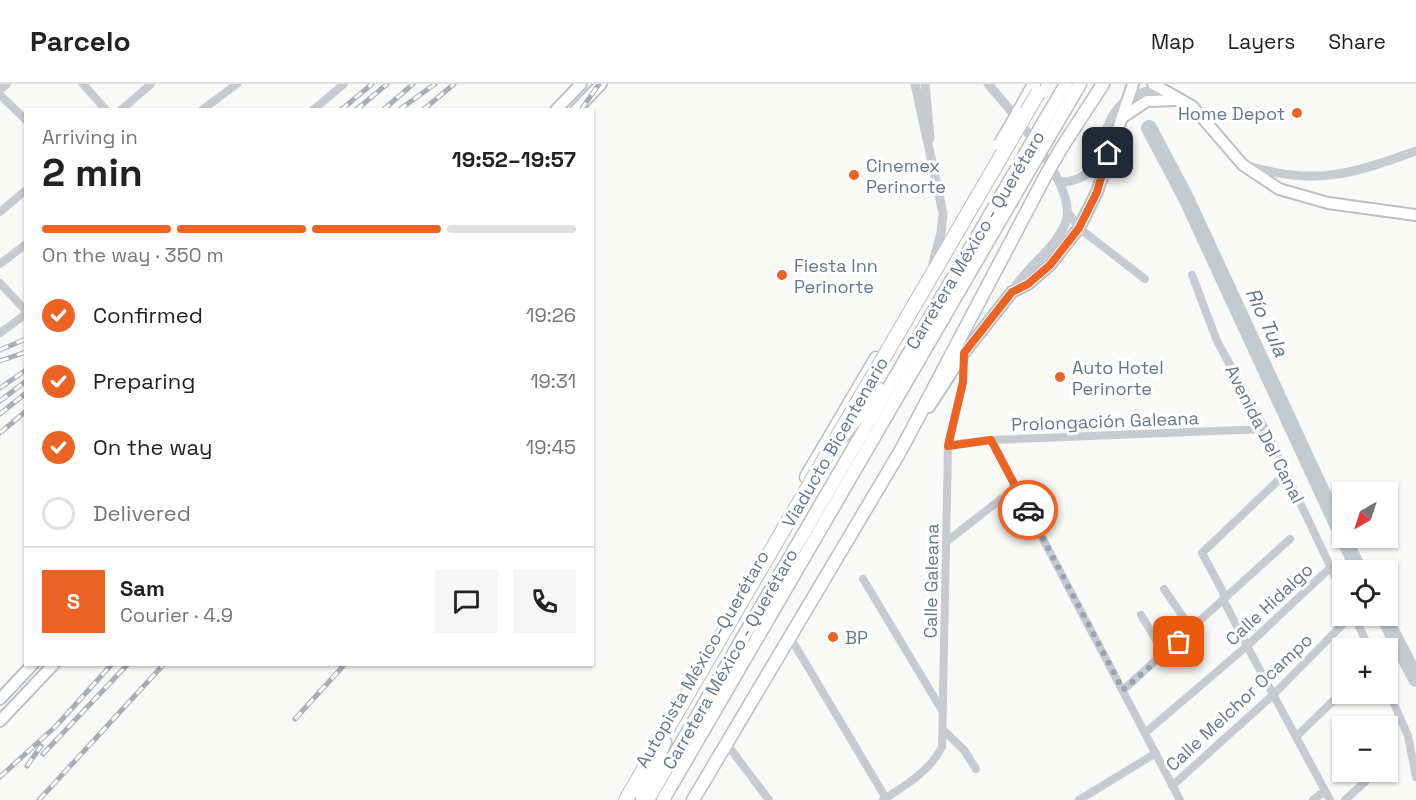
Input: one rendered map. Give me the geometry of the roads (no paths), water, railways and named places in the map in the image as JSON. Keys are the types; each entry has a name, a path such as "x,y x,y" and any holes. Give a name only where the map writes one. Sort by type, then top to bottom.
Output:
{"highway":[{"name":"Viaducto Bicentenario","path":"626,800 694,679 1044,84"}],"main road":[{"path":"556,108 569,84"},
{"path":"557,108 581,84"},
{"path":"578,108 601,84"},
{"name":"Autopista México-Querétaro","path":"620,800 694,679 791,504 1034,84"},
{"name":"Carretera México - Querétaro","path":"663,800 1044,133 1066,84"},
{"name":"Carretera México - Querétaro","path":"1044,133 1080,84"},
{"path":"901,450 1047,173 1103,84"},
{"path":"693,800 901,450 964,353 1012,292 1028,284 1050,265 1079,228 1097,192 1114,134 1123,117 1133,84"},
{"path":"1157,87 1201,114 1243,165 1264,181 1301,196 1343,206 1416,215"},
{"path":"1123,117 1147,101 1179,100"},
{"name":"Carretera México - Querétaro","path":"648,800 911,347 1028,161"},
{"path":"791,504 911,347"},
{"path":"0,699 31,666"},
{"path":"0,721 52,666"},
{"path":"641,800 694,679"}],"street":[{"path":"0,90 7,84"},
{"path":"83,84 104,108"},
{"path":"123,108 151,84"},
{"path":"205,108 236,84"},
{"path":"315,108 344,84"},
{"path":"915,84 943,213 941,233 933,262"},
{"path":"925,84 930,118 930,156"},
{"path":"988,84 1061,182 1068,212 1079,228 1145,279"},
{"path":"1061,182 1081,180 1089,174 1109,121 1128,97 1157,87"},
{"path":"0,95 24,118"},
{"path":"1243,165 1275,174 1310,178 1342,175 1416,151"},
{"path":"2,207 24,191"},
{"path":"1012,292 1021,275 1061,232 1068,212"},
{"path":"0,264 24,246"},
{"name":"Avenida Del Canal","path":"1191,275 1217,341 1265,429 1331,567"},
{"path":"0,283 24,311"},
{"path":"0,333 24,315"},
{"name":"Calle Galeana","path":"885,799 934,762 942,747 948,446 963,382 964,353 960,337"},
{"name":"Prolongación Galeana","path":"948,446 991,440 1265,429"},
{"path":"991,440 1180,800"},
{"path":"1286,473 1202,553 1223,592 1224,601 1247,646 1330,800"},
{"path":"946,542 1001,499"},
{"path":"1123,690 1290,539"},
{"name":"Calle Hidalgo","path":"1146,733 1247,646 1331,567"},
{"path":"863,579 944,713"},
{"path":"1164,589 1192,630"},
{"path":"1141,615 1165,654"},
{"name":"Calle Melchor Ocampo","path":"1172,786 1274,694 1342,626"},
{"path":"790,637 885,799"},
{"path":"1297,736 1332,702"},
{"path":"1394,704 1408,736 1416,777"},
{"path":"943,730 964,750 976,769"},
{"path":"726,742 768,800"},
{"path":"1079,800 1156,753"},
{"path":"1345,800 1365,782"},
{"path":"1313,800 1325,791"}],"waterway":[{"name":"Río Tula","path":"1149,128 1186,198 1332,513"},
{"name":"Río Tula","path":"1348,548 1354,560"},
{"name":"Río Tula","path":"1389,626 1416,679"}],"railway":[{"path":"343,108 372,84"},
{"path":"358,108 387,84"},
{"path":"385,108 413,84"},
{"path":"402,108 435,84"},
{"path":"425,108 454,84"},
{"path":"582,108 599,84"},
{"path":"0,350 24,340"},
{"path":"0,361 24,353"},
{"path":"0,388 24,371"},
{"path":"0,401 24,383"},
{"path":"0,414 24,395"},
{"path":"0,433 24,413"},
{"path":"0,777 57,725 110,666"},
{"path":"43,754 126,666"},
{"path":"39,800 162,666"},
{"path":"295,719 343,666"},
{"path":"27,766 41,746"}],"place":[{"name":"Home Depot","path":"1297,113"},
{"name":"Cinemex Perinorte","path":"854,175"},
{"name":"Fiesta Inn Perinorte","path":"782,275"},
{"name":"Auto Hotel Perinorte","path":"1060,377"},
{"name":"BP","path":"833,637"}]}
